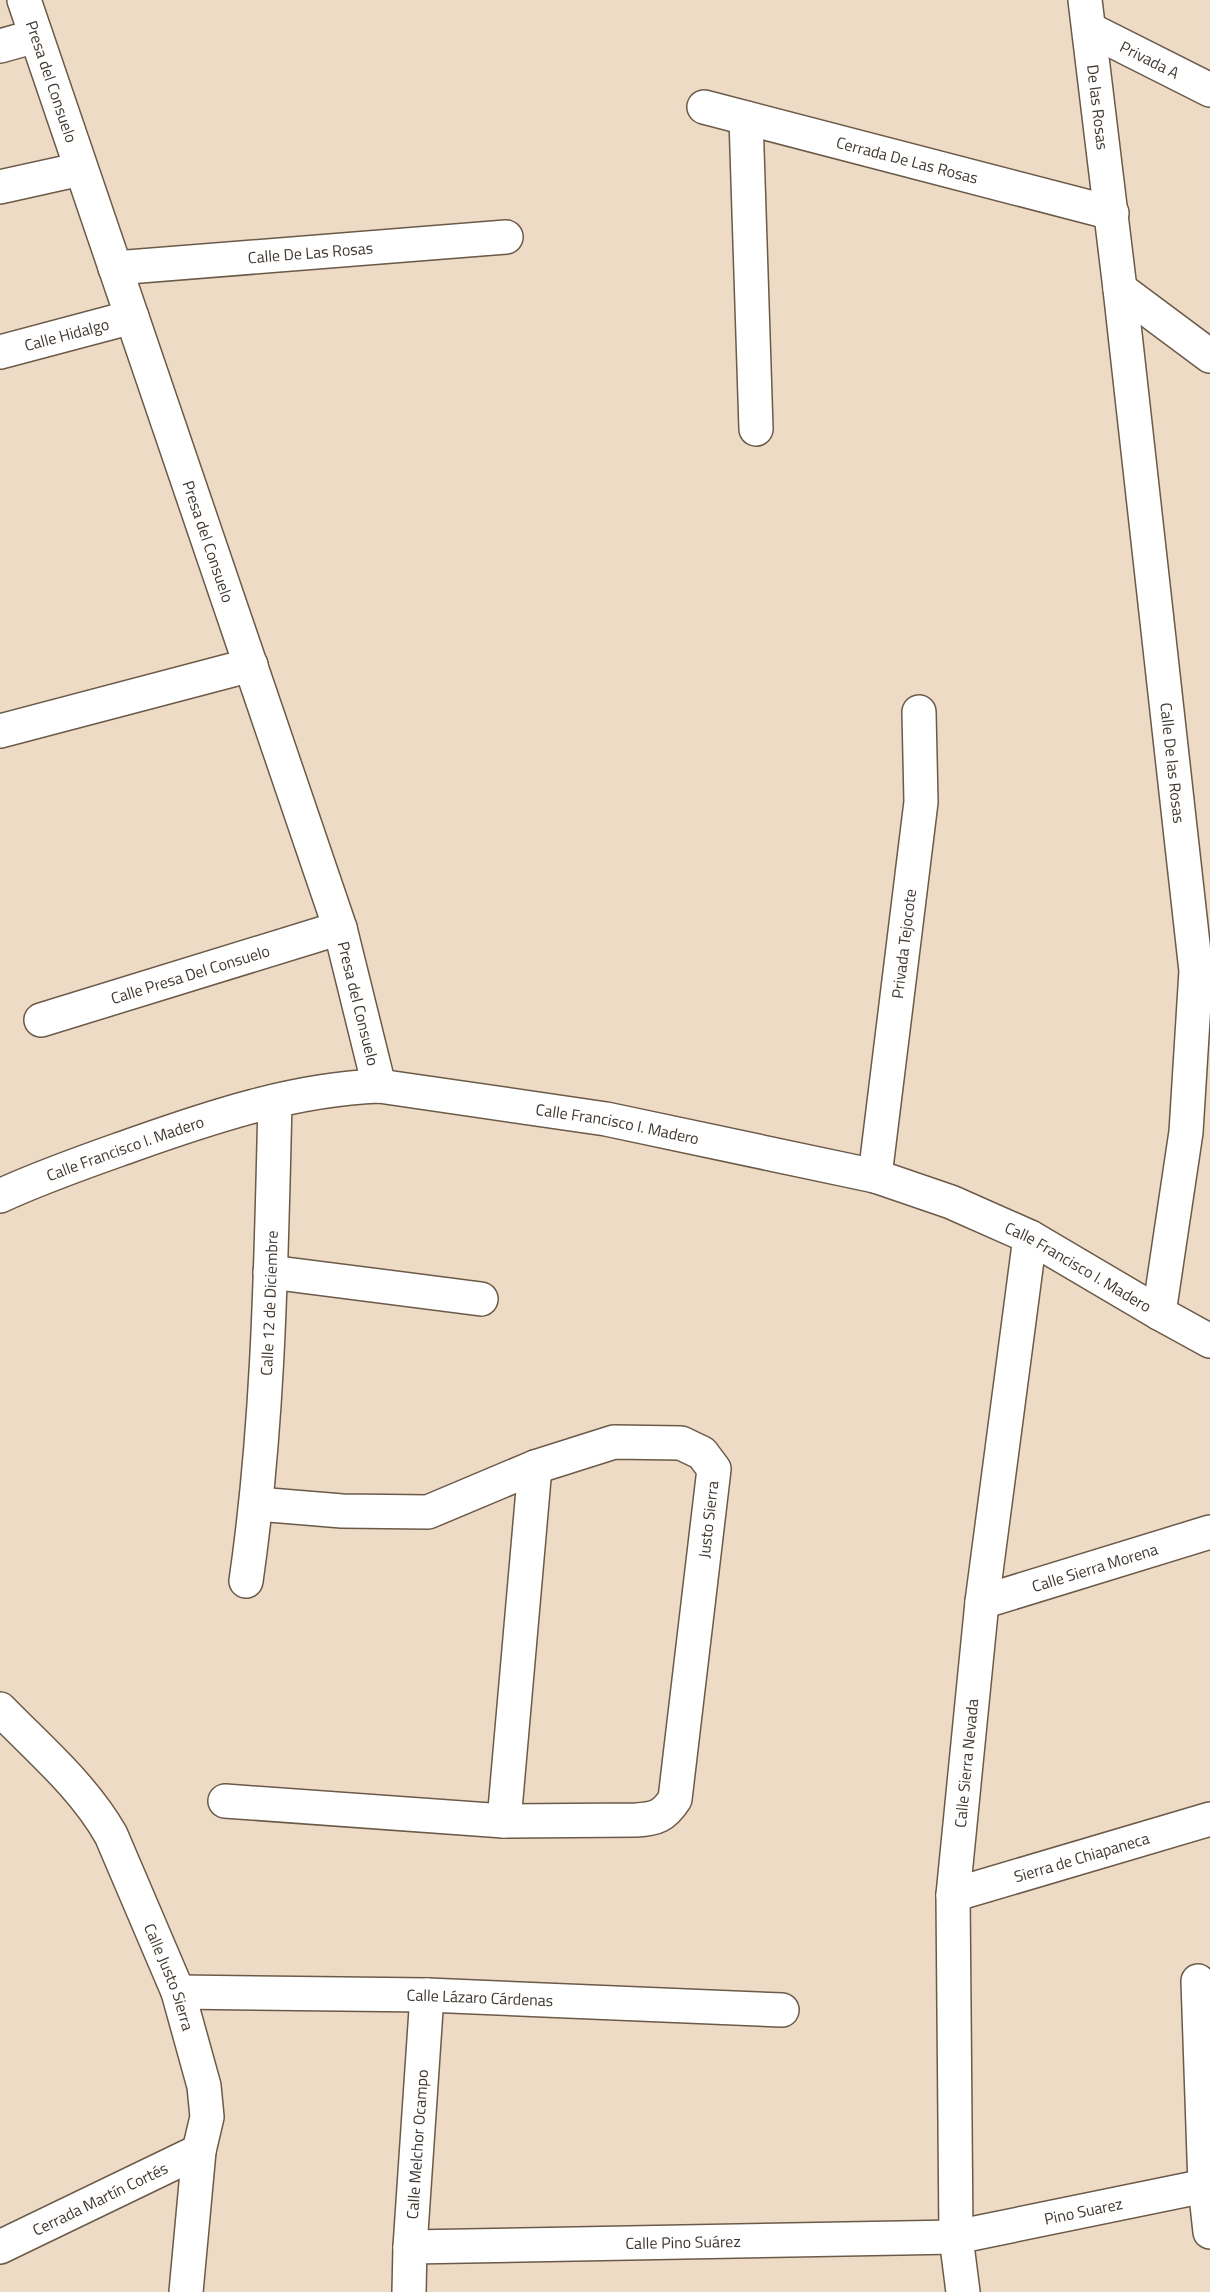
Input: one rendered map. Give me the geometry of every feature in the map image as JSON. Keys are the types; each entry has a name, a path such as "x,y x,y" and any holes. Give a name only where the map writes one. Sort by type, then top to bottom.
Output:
{"street":[{"name":"Presa del Consuelo","path":"24,0 340,928 379,1086"},
{"name":"Privada A","path":"1087,14 1210,90"},
{"name":"De las Rosas","path":"1087,14 1112,213"},
{"path":"0,46 36,36"},
{"name":"Cerrada De Las Rosas","path":"704,107 1112,213"},
{"path":"746,118 756,429"},
{"path":"0,187 81,169"},
{"name":"Calle De las Rosas","path":"1112,213 1196,971 1186,1132 1159,1313"},
{"name":"Calle De Las Rosas","path":"115,268 506,237"},
{"path":"1120,289 1210,356"},
{"name":"Calle Hidalgo","path":"0,352 132,318"},
{"path":"0,731 251,665"},
{"name":"Privada Tejocote","path":"875,1176 921,802 919,712"},
{"name":"Calle Presa Del Consuelo","path":"41,1020 340,928"},
{"name":"Calle Francisco I. Madero","path":"0,1196 38,1179 193,1124 275,1102 345,1087 379,1086 606,1119 875,1176 951,1202 1030,1237 1210,1341"},
{"name":"Calle 12 de Diciembre","path":"246,1581 257,1504 270,1272 275,1102"},
{"name":"Calle Sierra Nevada","path":"963,2292 956,2237 953,1895 982,1602 1030,1237"},
{"path":"270,1272 482,1299"},
{"name":"Justo Sierra","path":"257,1504 342,1511 428,1512 535,1467 614,1442 681,1443 702,1453 714,1469 675,1799 667,1812 652,1819 504,1821"},
{"path":"225,1801 504,1821 535,1467"},
{"name":"Calle Sierra Morena","path":"982,1602 1210,1532"},
{"name":"Calle Justo Sierra","path":"0,1709 77,1787 97,1811 111,1835 178,1992 204,2085 207,2117 199,2151 186,2292"},
{"name":"Sierra de Chiapaneca","path":"953,1895 1210,1819"},
{"path":"1198,1981 1210,2232"},
{"name":"Calle Lázaro Cárdenas","path":"178,1992 427,1995 782,2010"},
{"name":"Calle Melchor Ocampo","path":"409,2292 427,1995"},
{"name":"Cerrada Martín Cortés","path":"0,2247 199,2151"},
{"name":"Pino Suarez","path":"956,2237 1208,2186"},
{"name":"Calle Pino Suárez","path":"410,2247 956,2237"}]}
